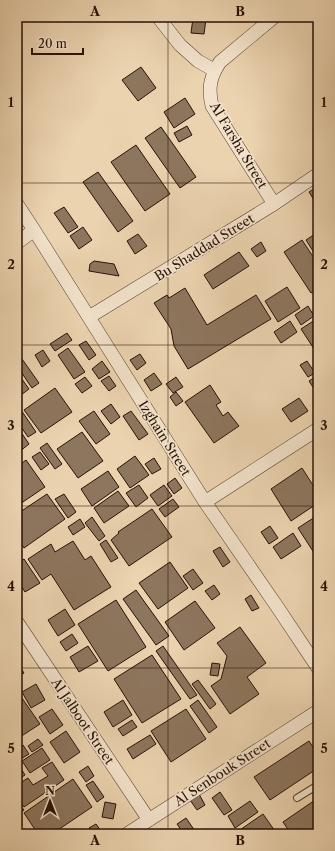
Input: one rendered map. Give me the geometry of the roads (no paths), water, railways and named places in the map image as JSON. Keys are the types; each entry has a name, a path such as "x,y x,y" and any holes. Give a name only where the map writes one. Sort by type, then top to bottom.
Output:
{"street":[{"path":"158,17 180,45 198,61 214,70"},
{"name":"Al Farsha Street","path":"274,17 220,62 214,70 209,88 212,106 274,204"},
{"name":"Bu Shaddad Street","path":"89,317 274,204 318,174"},
{"name":"Izghain Street","path":"17,204 205,502 318,668"},
{"path":"17,243 34,230"},
{"path":"205,502 318,429"},
{"name":"Al Jalboot Street","path":"17,622 149,820"},
{"name":"Al Senbouk Street","path":"127,834 318,711"}],"lane":[{"path":"297,798 318,784"}]}
